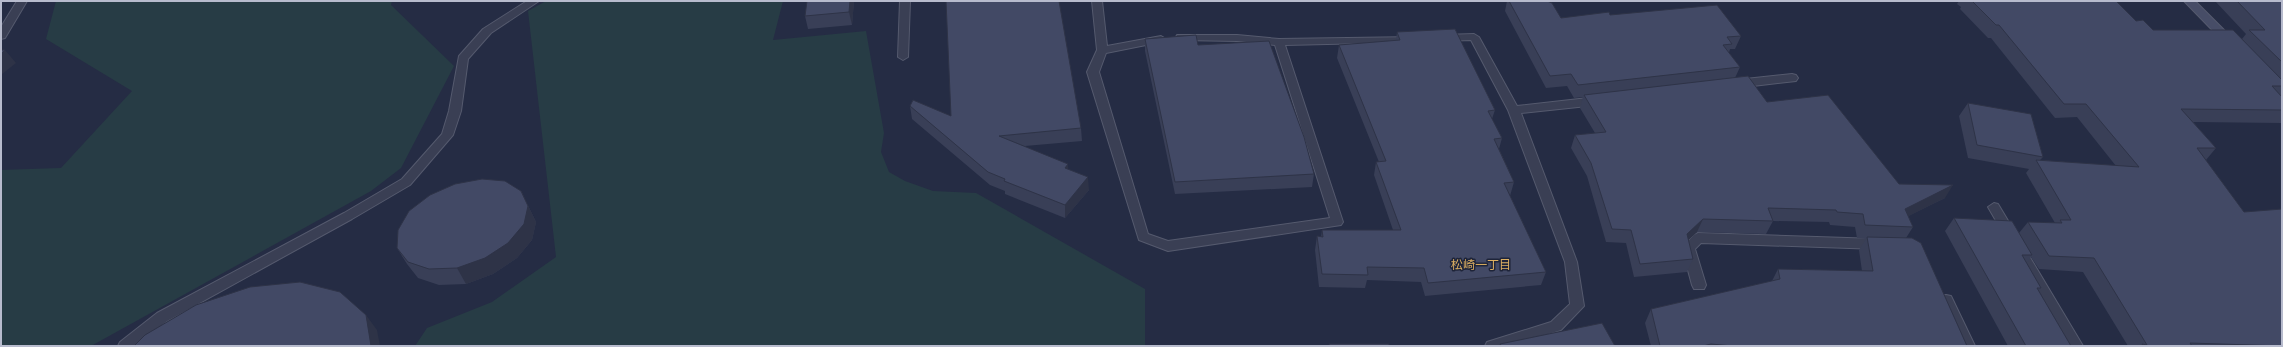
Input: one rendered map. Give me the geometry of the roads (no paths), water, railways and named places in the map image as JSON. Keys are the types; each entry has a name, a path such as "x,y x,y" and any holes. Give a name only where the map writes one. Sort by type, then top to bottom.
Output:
{"main road":[{"path":"2189,1 2238,51"}],"street":[{"path":"1,36 22,1"},
{"path":"125,346 162,317 348,216 406,182 447,135 455,111 463,58 487,31 534,1"},
{"path":"903,57 904,1"},
{"path":"1098,1 1102,50 1093,72 1143,237 1168,246 1337,222 1279,42"},
{"path":"1102,50 1175,37 1237,38 1279,42 1474,37 1514,110 1571,262 1577,306 1556,326 1492,346"},
{"path":"1728,85 1792,78"},
{"path":"1514,110 1610,99"},
{"path":"1994,207 2076,346"},
{"path":"1699,285 1688,248 1698,238 1891,245"},
{"path":"1940,290 1968,346"}],"district":[{"name":"松崎一丁目","path":"1481,265"}]}
